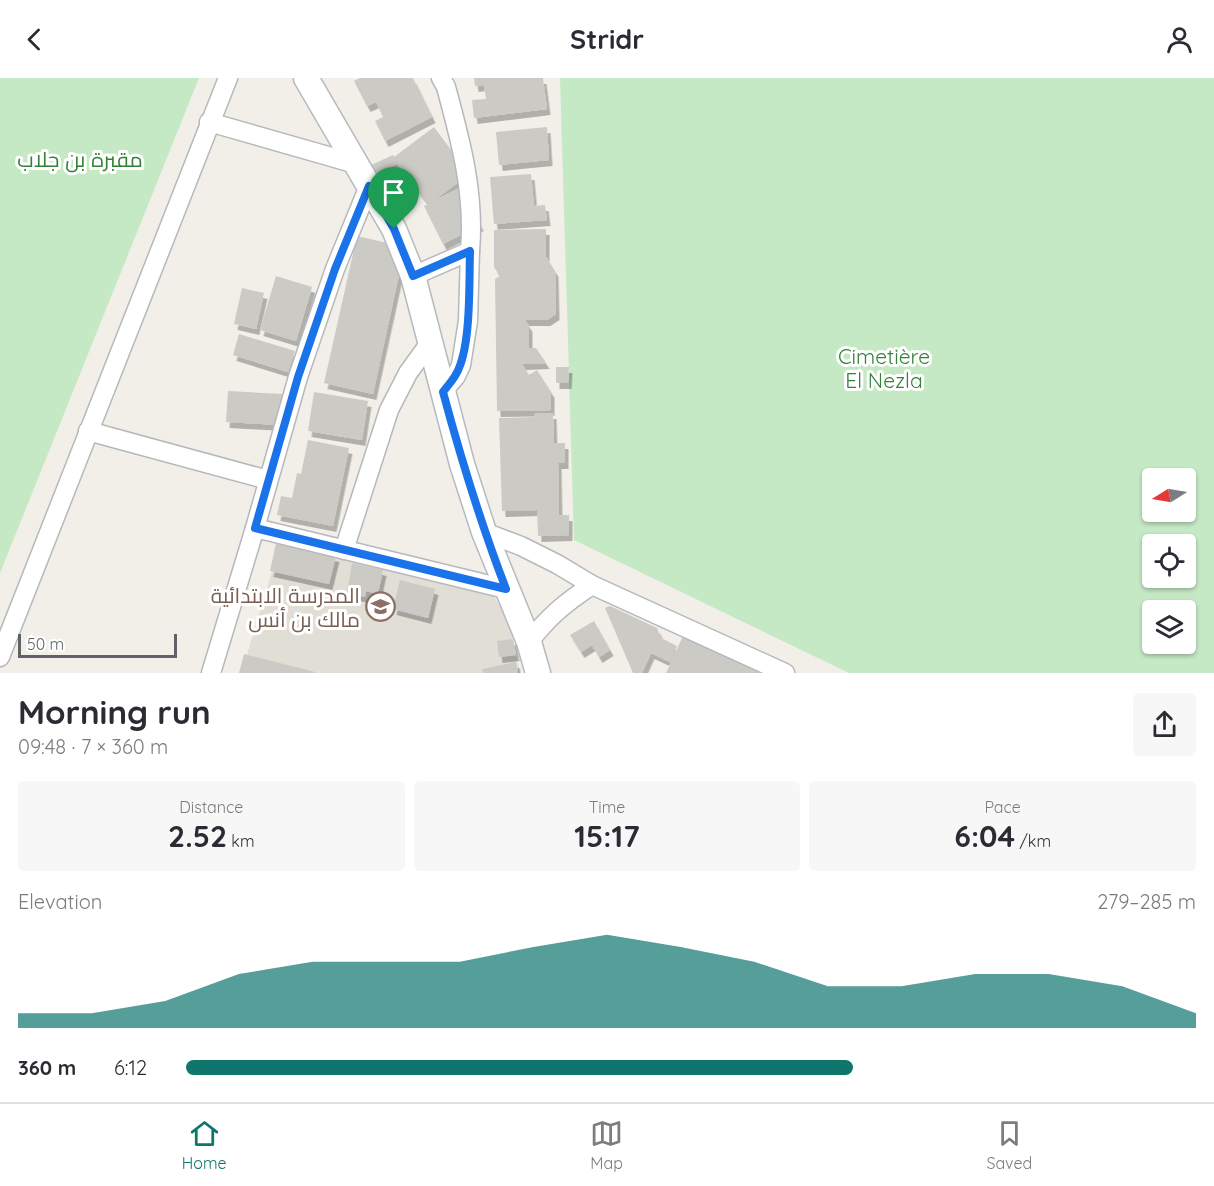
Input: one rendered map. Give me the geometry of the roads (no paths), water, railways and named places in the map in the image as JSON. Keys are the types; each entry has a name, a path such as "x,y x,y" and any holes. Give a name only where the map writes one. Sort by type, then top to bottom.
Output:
{"main road":[{"path":"306,78 394,229 413,276 462,464 484,532 529,642 538,673"}],"street":[{"path":"0,657 228,78"},
{"path":"441,78 446,87 465,158 472,217 468,321 461,365 456,376 443,392"},
{"path":"209,122 356,164"},
{"path":"211,673 298,377 335,269 369,186"},
{"path":"413,276 470,251"},
{"path":"344,550 388,410 408,373 429,344"},
{"path":"88,431 268,480"},
{"path":"255,528 506,589"},
{"path":"484,532 520,546 592,585 785,673"},
{"path":"529,642 546,620 569,600 592,585"}],"place":[{"name":"المدرسة الابتدائية مالك بن أنس","path":"381,607"}],"park label":[{"name":"مقبرة بن جلاب","path":"80,159"},
{"name":"Cimetière El Nezla","path":"884,368"}]}
